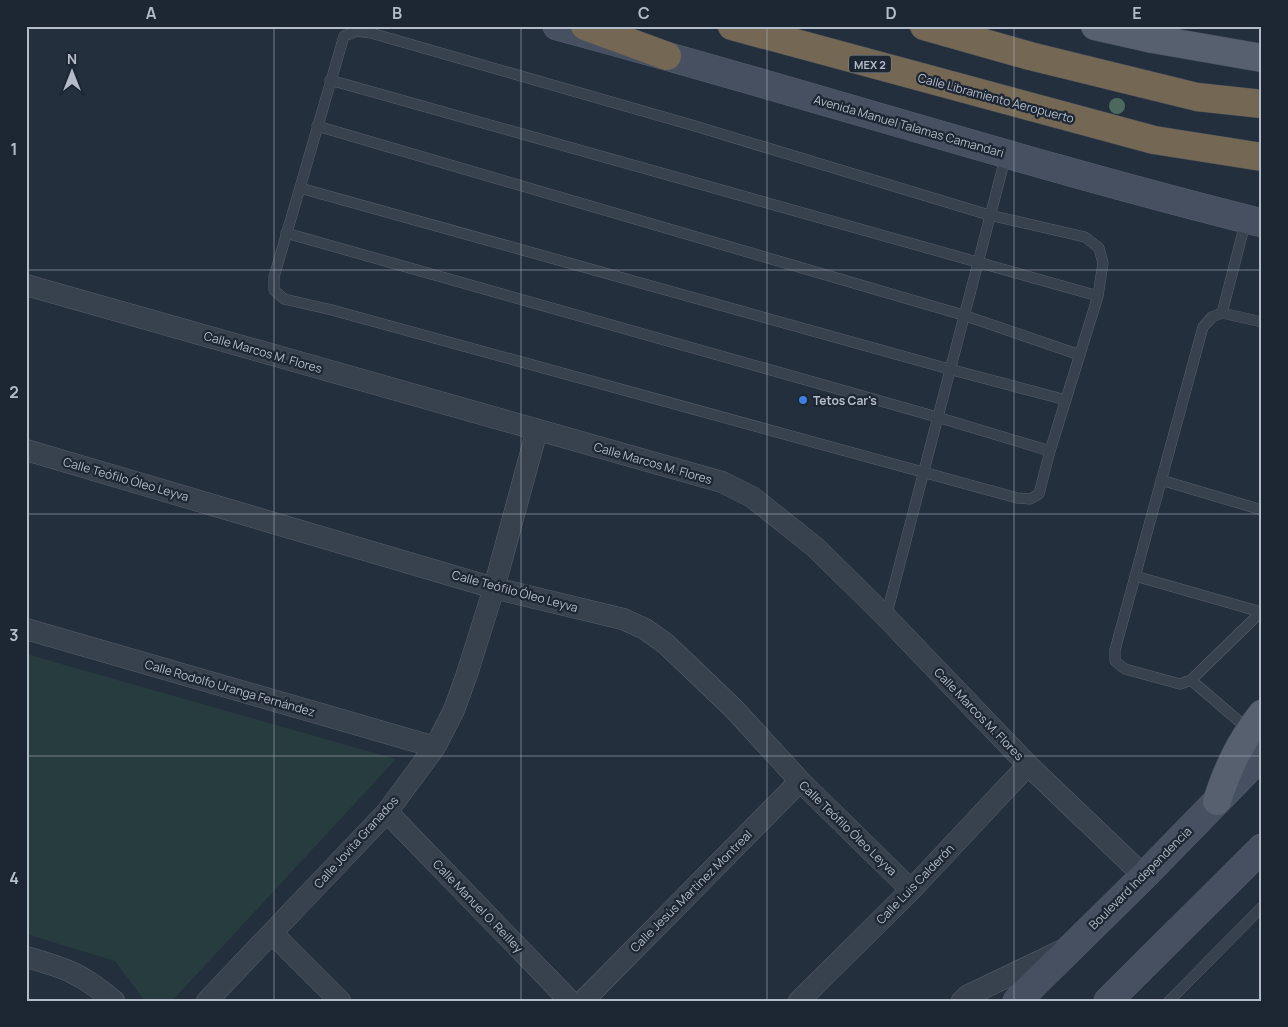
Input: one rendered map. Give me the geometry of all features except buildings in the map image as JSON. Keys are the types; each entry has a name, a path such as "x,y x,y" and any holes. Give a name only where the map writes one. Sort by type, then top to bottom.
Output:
{"highway":[{"path":"585,26 667,56"},
{"name":"Calle Libramiento Aeropuerto","path":"732,26 1154,140 1262,158"},
{"path":"924,26 1030,56 1197,97 1262,104"}],"main road":[{"name":"Avenida Manuel Talamas Camandari","path":"557,26 1006,154 1254,221"},
{"path":"1095,26 1153,40 1262,58"},
{"path":"1217,801 1227,770 1256,722"},
{"name":"Boulevard Independencia","path":"1017,1001 1144,876 1262,755"},
{"path":"1108,1001 1262,848"}],"street":[{"name":"Calle Marcos M. Flores","path":"26,285 722,482 752,497 815,547 886,616 1028,764 1144,876"},
{"name":"Calle Jovita Granados","path":"207,1001 386,812 435,747 454,710 494,588 537,430"},
{"name":"Calle Teófilo Óleo Leyva","path":"26,450 494,588 623,619 645,629 666,644 734,709 800,781 911,890"},
{"name":"Calle Rodolfo Uranga Fernández","path":"26,629 435,747"},
{"name":"Calle Luis Calderón","path":"799,1001 911,890 1028,764"},
{"name":"Calle Jesús Martínez Montreal","path":"583,1001 800,781"},
{"name":"Calle Manuel O. Reilley","path":"386,812 570,1001"},
{"path":"272,933 340,1001"},
{"path":"962,1001 967,996 1072,945"},
{"path":"26,957 59,965 80,975 97,986 114,1001"}],"lane":[{"path":"356,31 371,33 695,126 989,215 1085,237 1099,248 1103,263 1098,296 1050,451 1039,494 1030,500 1017,498 284,299 274,290 274,277 330,80 344,36 356,31"},
{"path":"330,80 1098,296"},
{"path":"317,126 963,315 1080,355"},
{"path":"886,616 1006,154"},
{"path":"300,188 1066,400"},
{"path":"1222,313 1254,221"},
{"path":"286,233 937,417 1050,451"},
{"path":"1135,576 1261,611 1191,680 1180,684 1125,670 1115,661 1115,650 1135,576 1161,480 1203,327 1212,317 1222,313 1262,322"},
{"path":"1161,480 1262,510"},
{"path":"1191,680 1256,722"},
{"path":"1169,1001 1262,907"}],"green space":[{"path":"26,654 396,759 172,1001 145,1001 115,961 26,934"}],"place":[{"name":"Tetos Car's","path":"803,400"}]}
